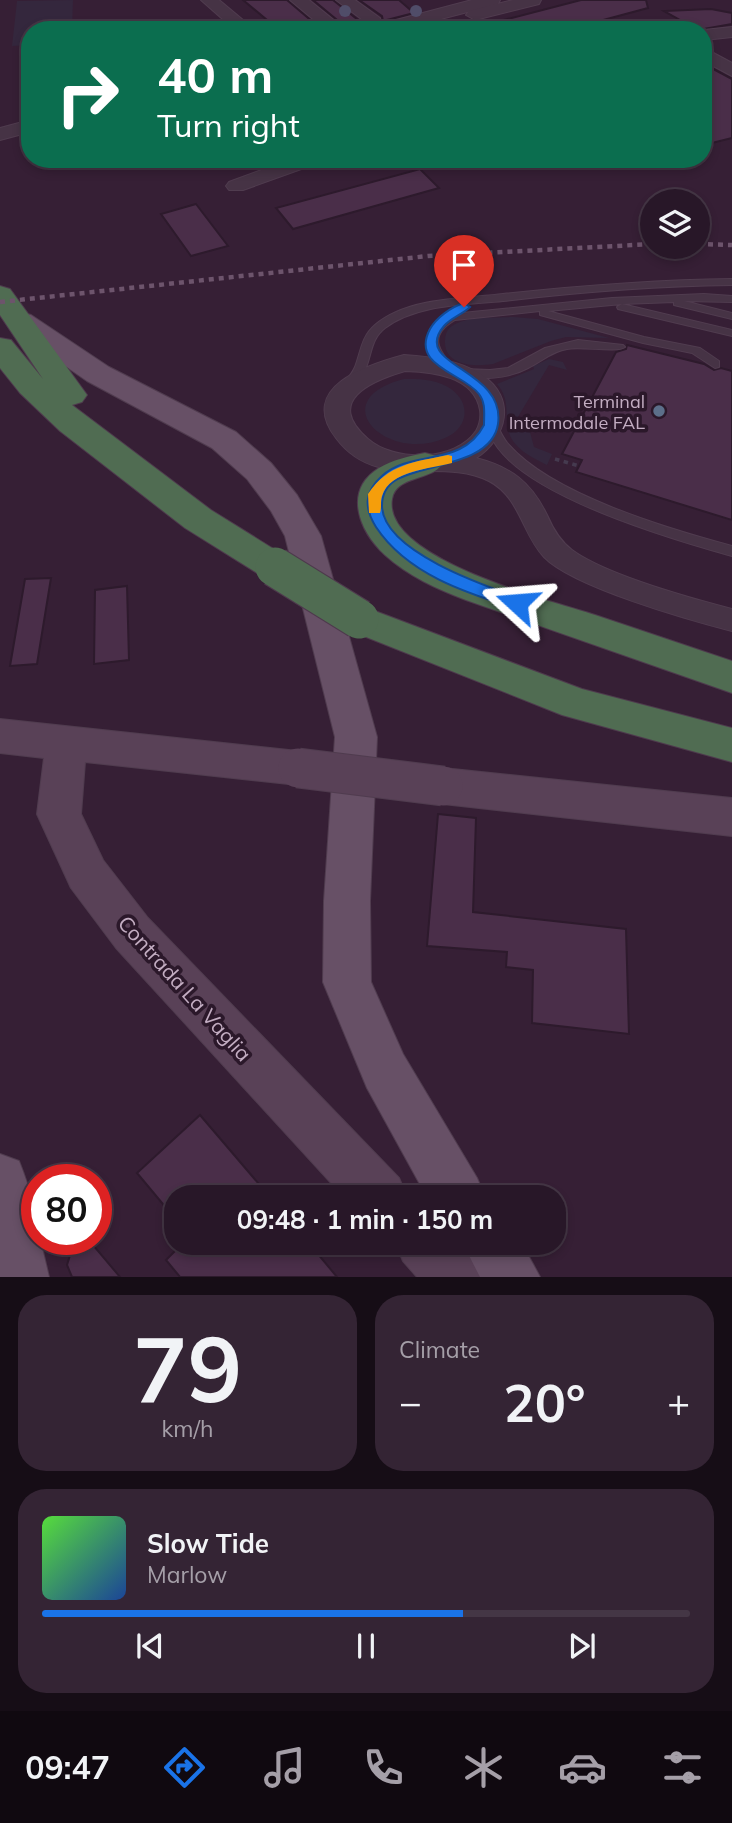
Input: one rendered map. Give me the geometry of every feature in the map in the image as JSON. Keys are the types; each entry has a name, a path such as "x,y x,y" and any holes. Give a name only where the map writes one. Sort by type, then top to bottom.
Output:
{"highway":[{"path":"7,321 31,386 72,423 198,519 359,619 576,704 732,745"},
{"path":"431,464 388,478 375,494 375,514 379,523 392,539 413,557 465,585 732,677"}],"main road":[{"path":"7,321 98,374 224,440 259,471 285,505 303,536 356,737 347,901 347,982 385,1071 450,1185"},
{"path":"0,1180 21,1277"},
{"path":"498,1255 512,1277"}],"street":[{"path":"209,0 235,21"},
{"path":"298,0 325,21"},
{"path":"344,0 370,21"},
{"path":"399,21 492,0"},
{"path":"435,21 454,9 533,0"},
{"path":"712,34 732,32"},
{"path":"712,58 732,71"},
{"path":"0,134 21,128"},
{"path":"236,186 286,168"},
{"path":"431,464 468,451 486,435 491,425 490,402 484,391 454,371 427,363 394,365 363,374 349,385 340,399 336,414 341,429 351,443 369,454 390,461 480,468 496,474 516,487 525,499 540,534 550,546 573,564 677,604 732,620"},
{"path":"0,736 732,817"},
{"name":"Contrada La Vaglia","path":"66,745 59,814 87,874 132,933 369,1185"},
{"path":"434,1255 454,1277"}],"lane":[{"path":"349,385 360,368 367,342 386,323 431,308 603,286 732,282"},
{"path":"514,296 464,307 440,323 432,337 437,359 454,371 487,373 526,357 576,344 619,347"},
{"path":"440,323 462,315 638,300 704,297 732,299"},
{"path":"638,300 676,302 732,316"},
{"path":"575,306 629,308 732,333"},
{"path":"515,311 553,315 713,363"},
{"path":"491,425 494,437 515,459 588,502 660,530 732,551"}],"path":[{"path":"555,459 579,466"}],"shaded area":[{"path":"73,0 72,21 21,21 21,46 12,46 17,1"},
{"path":"513,317 538,319 609,338 566,337 486,365 462,363 450,356 446,349 447,332 458,322"},
{"path":"549,359 563,362 567,370 549,365 512,427 530,432 534,447 552,454 547,465 525,452 511,439 504,396 497,384 534,369 533,366"},
{"path":"404,379 436,382 454,392 464,405 465,413 460,427 445,438 423,444 403,443 385,436 372,426 366,414 368,401 380,389"}],"building":[{"path":"243,0 287,0 312,21 268,21"},
{"path":"313,0 333,0 358,20 338,21"},
{"path":"359,0 399,0 414,13 383,21 382,16"},
{"path":"581,0 646,0 648,8 600,21 500,21"},
{"path":"711,9 732,13 732,24 712,28 712,21 682,21 664,11"},
{"path":"712,68 732,79 732,138 712,143"},
{"path":"420,169 439,188 293,229 276,208"},
{"path":"196,204 228,246 191,256 161,214"},
{"name":"Terminal Intermodale FAL","path":"627,345 704,364 714,370 721,368 732,371 732,520 576,472 582,460 562,454 616,352 626,349"},
{"path":"51,578 37,664 10,666 25,579"},
{"path":"127,586 129,660 94,664 95,590"},
{"path":"438,814 476,818 473,912 626,929 629,1034 532,1023 533,970 506,967 507,952 427,946"},
{"path":"200,1115 260,1185 164,1185 164,1205 137,1173"},
{"path":"70,1255 101,1255 120,1277 72,1277 67,1265"},
{"path":"171,1255 319,1255 337,1277 180,1277 166,1260"}],"railway":[{"path":"710,244 732,245"},
{"path":"0,302 428,256 640,245"}],"slow traffic":[{"path":"374,509 375,494 380,485 397,472 448,460"}],"place":[{"name":"Terminal Intermodale FAL","path":"659,411"}],"route":[{"path":"464,307 454,311 440,323 432,337 432,346 437,359 448,368 474,381 484,391 493,413 491,425 479,443 468,451 437,463 397,472 388,478 375,494 375,514 392,539 425,565 465,585 517,603"}]}
